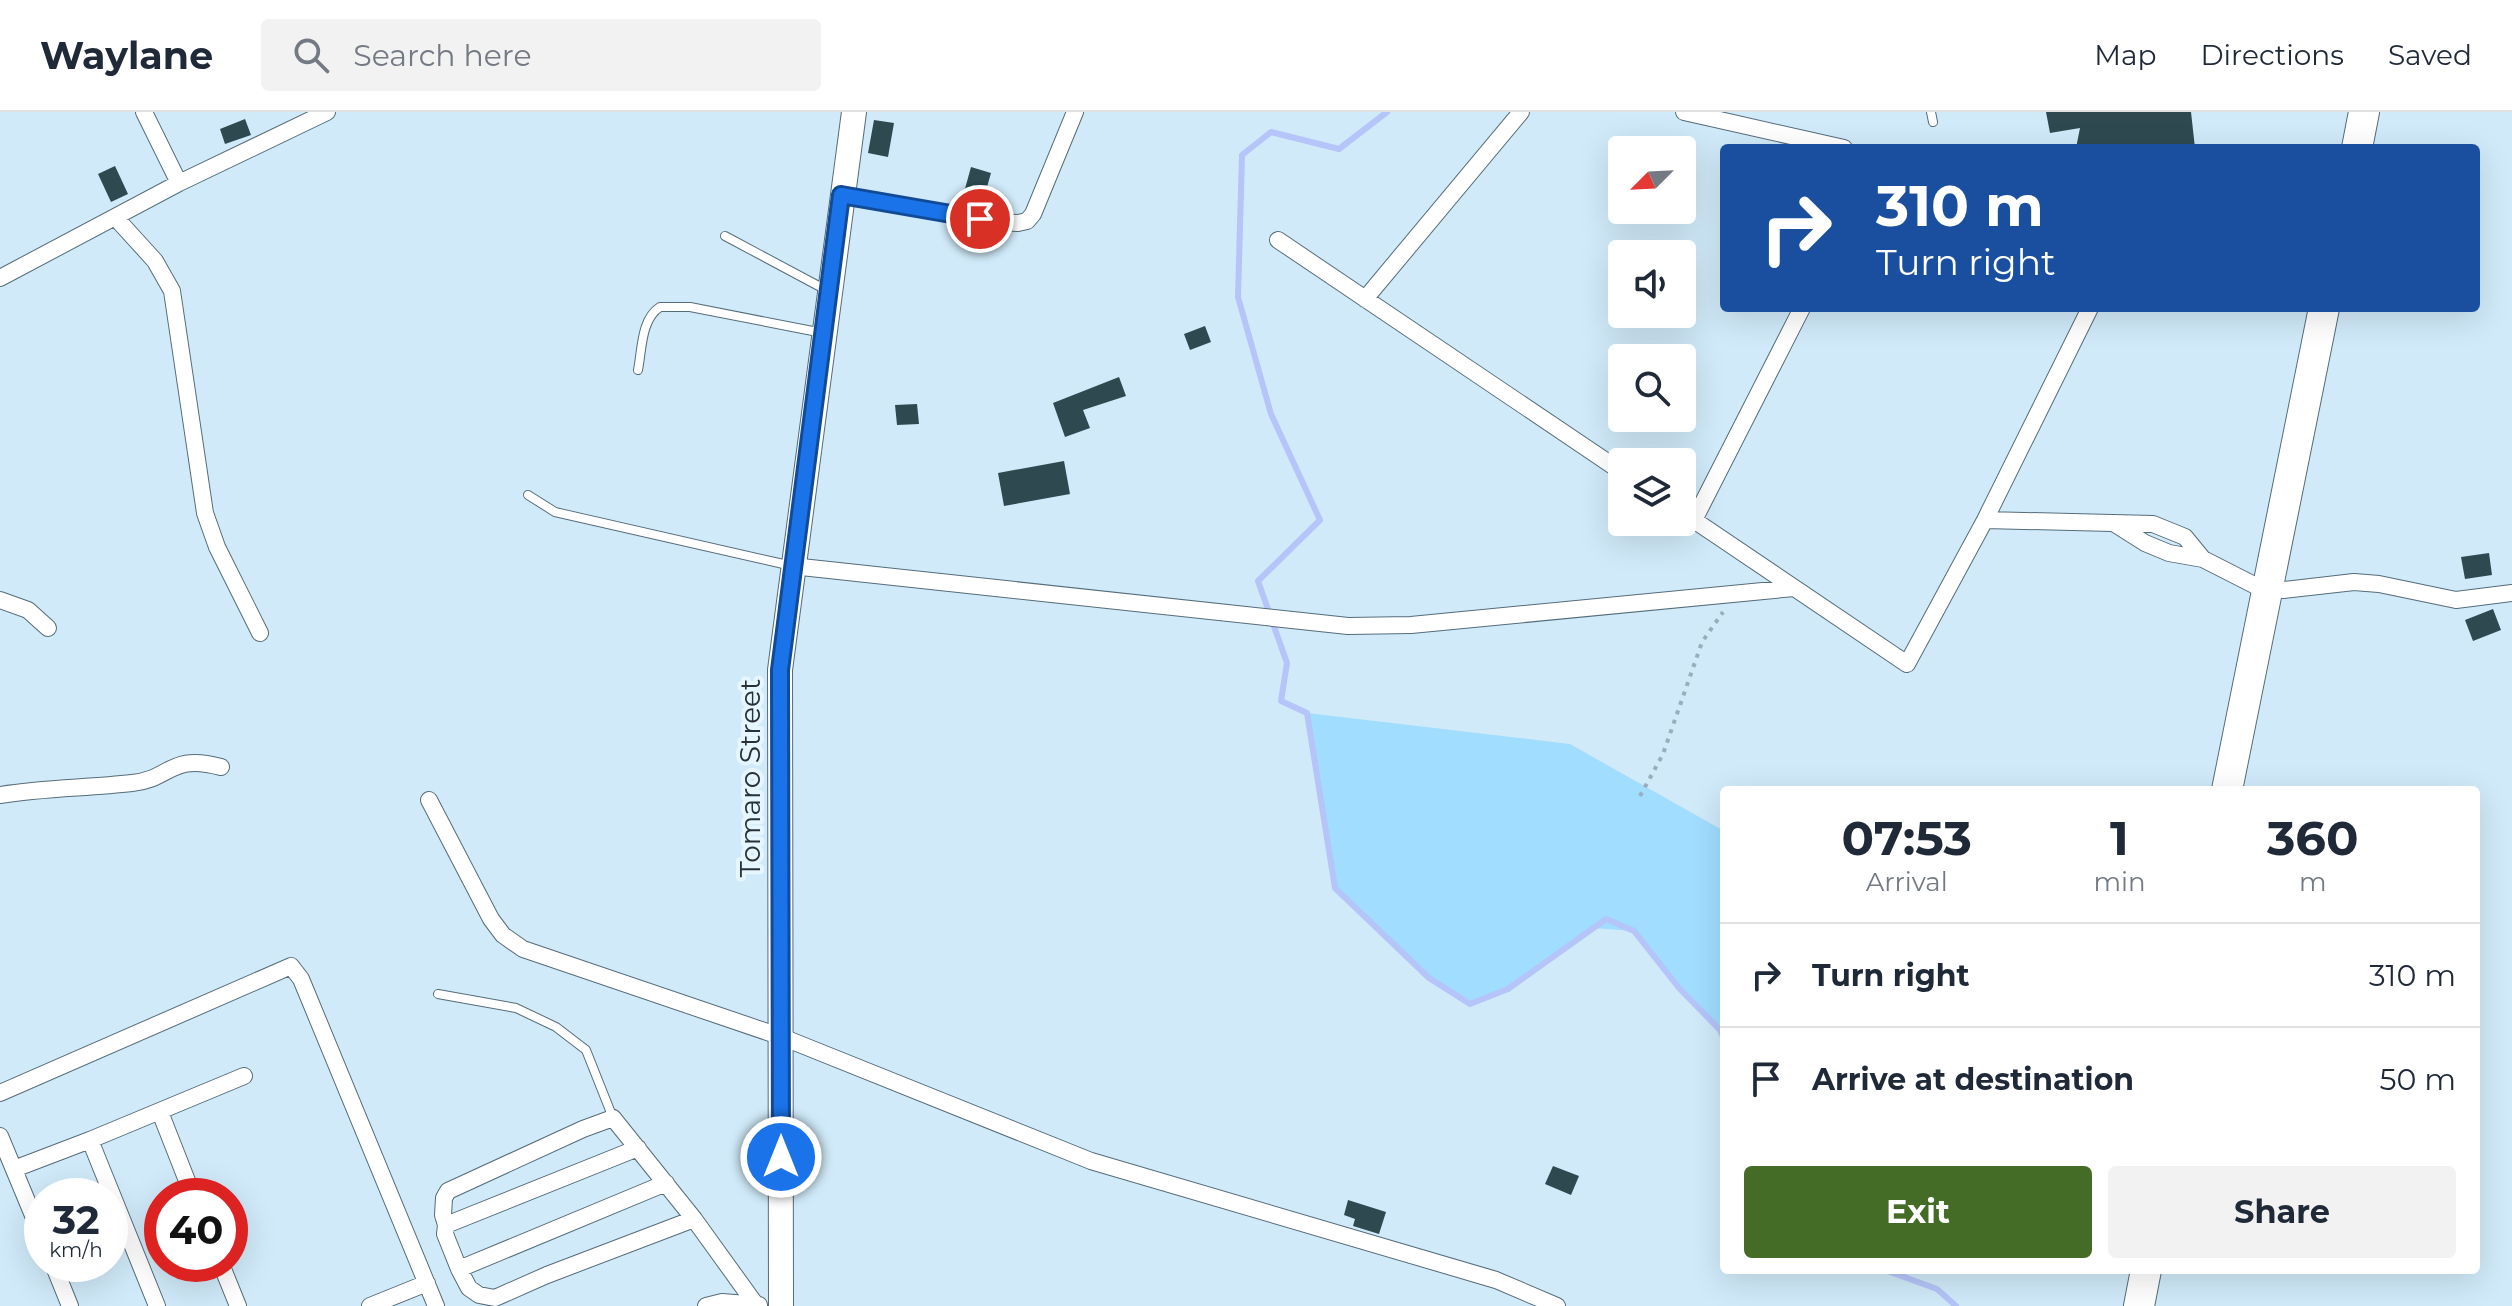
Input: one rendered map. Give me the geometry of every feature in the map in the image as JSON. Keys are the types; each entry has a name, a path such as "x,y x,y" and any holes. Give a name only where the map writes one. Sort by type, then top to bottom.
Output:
{"highway":[{"path":"2358,144 2364,112"},
{"path":"2373,144 2380,112"},
{"path":"2244,786 2323,312"},
{"path":"2228,786 2339,312"},
{"path":"2123,1306 2130,1274"},
{"path":"2139,1306 2145,1274"}],"street":[{"path":"144,112 179,183"},
{"path":"0,278 179,183 327,112"},
{"name":"Tomaro Street","path":"781,1306 780,670 854,112"},
{"path":"841,195 962,217 1018,223 1027,221 1033,214 1075,112"},
{"path":"1365,299 1521,112"},
{"path":"1684,112 1826,144"},
{"path":"115,217 155,261 172,291 205,513 217,547 260,633"},
{"path":"1278,240 1608,463"},
{"path":"1696,501 1800,312"},
{"path":"1696,521 1907,664 1985,520 2088,312"},
{"path":"1985,520 2115,524 2145,543 2169,553 2203,559 2256,586 2276,590 2354,582 2456,600 2512,593"},
{"path":"792,566 1348,626 1411,625 1794,588"},
{"path":"0,600 28,610 48,628"},
{"path":"0,795 147,781 182,763 199,762 221,767"},
{"path":"429,800 491,919 503,935 523,949 782,1037 1091,1161 1496,1280 1557,1306"},
{"path":"0,1093 291,966 301,979 436,1306"},
{"path":"14,1169 244,1076"},
{"path":"160,1112 186,1178"},
{"path":"694,1219 495,1298 479,1295 469,1288 445,1234 443,1209 448,1191 613,1118 694,1219 758,1305"},
{"path":"0,1136 24,1193"},
{"path":"90,1140 157,1306"},
{"path":"446,1225 638,1148"},
{"path":"459,1269 666,1183"},
{"path":"60,1282 70,1306"},
{"path":"228,1282 238,1306"},
{"path":"370,1306 427,1283"},
{"path":"706,1306 722,1302 758,1305"}],"lane":[{"path":"725,236 829,291"},
{"path":"638,370 649,317 660,307 690,307 823,333"},
{"path":"528,495 555,512 792,566"},
{"path":"438,994 516,1008 565,1033 586,1050 613,1118"}],"path":[{"path":"1640,796 1663,754 1702,642 1736,594"}],"shaded area":[{"path":"1307,713 1570,744 1720,829 1720,1030 1679,988 1634,931 1593,928 1508,989 1470,1004 1429,978 1335,888"}],"building":[{"path":"2046,112 2191,112 2195,144 2077,144 2080,128 2050,133"},
{"path":"245,119 251,135 225,144 220,129"},
{"path":"874,120 894,123 888,157 868,153"},
{"path":"115,166 128,194 111,202 98,174"},
{"path":"971,167 991,173 983,201 963,196"},
{"path":"1205,326 1211,342 1190,350 1184,334"},
{"path":"1119,377 1126,396 1083,410 1090,428 1065,437 1053,403"},
{"path":"917,404 919,424 897,425 895,405"},
{"path":"1064,461 1070,494 1004,506 998,473"},
{"path":"2489,553 2492,575 2465,579 2461,557"},
{"path":"2493,609 2501,630 2473,641 2465,620"},
{"path":"1553,1166 1579,1176 1571,1195 1545,1184"},
{"path":"1348,1200 1386,1212 1379,1234 1353,1226 1355,1219 1344,1215"}],"waterway":[{"path":"1387,112 1339,149 1271,132 1242,155 1238,297 1271,414 1320,520 1258,581 1287,663 1281,701 1307,713 1335,888 1429,978 1470,1004 1508,989 1606,919 1634,931 1679,988 1720,1030"},
{"path":"1896,1274 1937,1289 1956,1306"}],"route":[{"path":"781,1157 780,670 841,195 980,219"}]}
